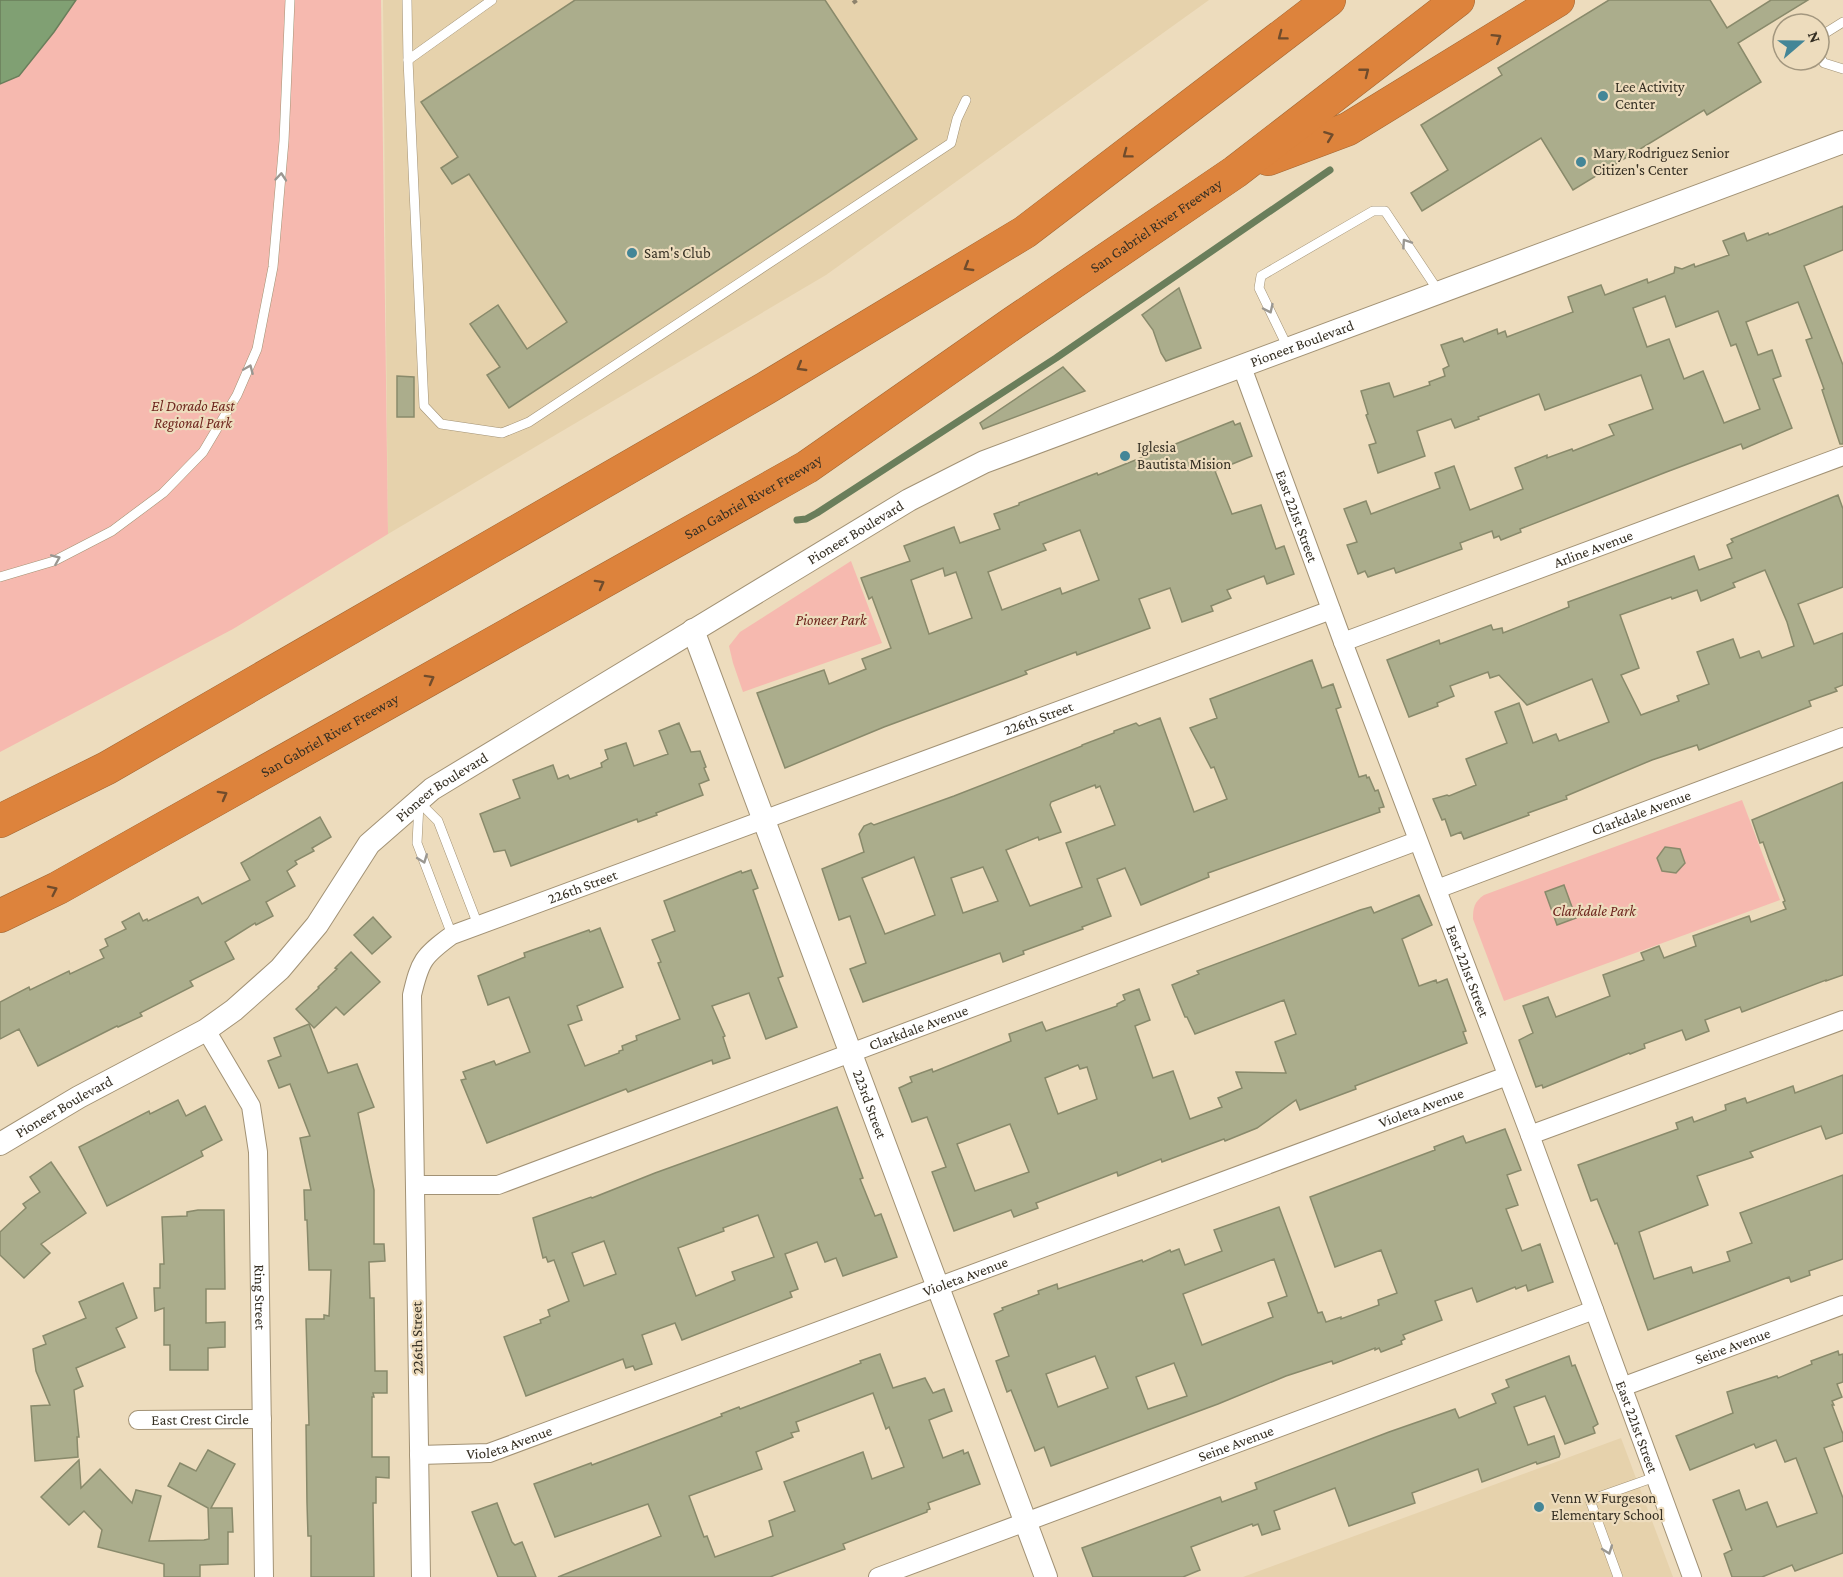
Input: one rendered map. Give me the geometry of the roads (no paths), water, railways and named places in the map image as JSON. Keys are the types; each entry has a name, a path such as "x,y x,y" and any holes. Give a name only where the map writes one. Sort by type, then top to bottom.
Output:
{"highway":[{"path":"0,820 107,768 746,400 1025,232 1329,0"},
{"name":"San Gabriel River Freeway","path":"0,916 58,888 807,467 1235,172 1458,0"},
{"path":"1235,172 1348,129 1558,0"}],"street":[{"name":"Pioneer Boulevard","path":"0,1144 79,1097 206,1030 234,1011 280,969 317,925 369,844 432,789 909,500 984,462 1843,142"},
{"name":"East 221st Street","path":"1242,367 1417,841 1530,1135 1692,1577"},
{"name":"Arline Avenue","path":"1343,642 1843,456"},
{"name":"226th Street","path":"421,1577 412,995 419,966 432,949 452,935 478,925 1331,609"},
{"name":"223rd Street","path":"693,630 1046,1577"},
{"name":"Clarkdale Avenue","path":"1437,889 1843,736"},
{"name":"Clarkdale Avenue","path":"416,1185 498,1185 1417,841"},
{"path":"1530,1135 1843,1020"},
{"name":"Ring Street","path":"206,1030 251,1106 258,1152 264,1577"},
{"name":"Violeta Avenue","path":"419,1455 489,1454 1507,1076"},
{"name":"Seine Avenue","path":"1622,1387 1843,1305"},
{"name":"Seine Avenue","path":"878,1577 1593,1310"},
{"name":"East Crest Circle","path":"138,1420 261,1419"}],"lane":[{"path":"0,577 54,561 112,531 163,493 203,452 237,395 257,349 273,267 284,141 290,0"},
{"path":"407,0 423,406 441,424 502,433 529,422 951,143 957,119 966,100"},
{"path":"408,60 492,0"},
{"path":"1288,348 1259,288 1261,276 1373,211 1385,211 1439,292"},
{"path":"419,801 438,821 478,925"},
{"path":"419,801 417,843 452,935"},
{"path":"1618,1577 1590,1500 1655,1477"}],"waterway":[{"path":"797,520 806,519 817,513 1056,358 1330,170"}],"place":[{"name":"Lee Activity Center","path":"1603,96"},
{"name":"Mary Rodriguez Senior Citizen's Center","path":"1581,162"},
{"name":"Sam's Club","path":"632,253"},
{"name":"Iglesia Bautista Mision","path":"1125,456"},
{"name":"Venn W Furgeson Elementary School","path":"1539,1507"}],"park label":[{"name":"El Dorado East Regional Park","path":"193,414"},
{"name":"Pioneer Park","path":"831,620"},
{"name":"Clarkdale Park","path":"1594,911"}]}
